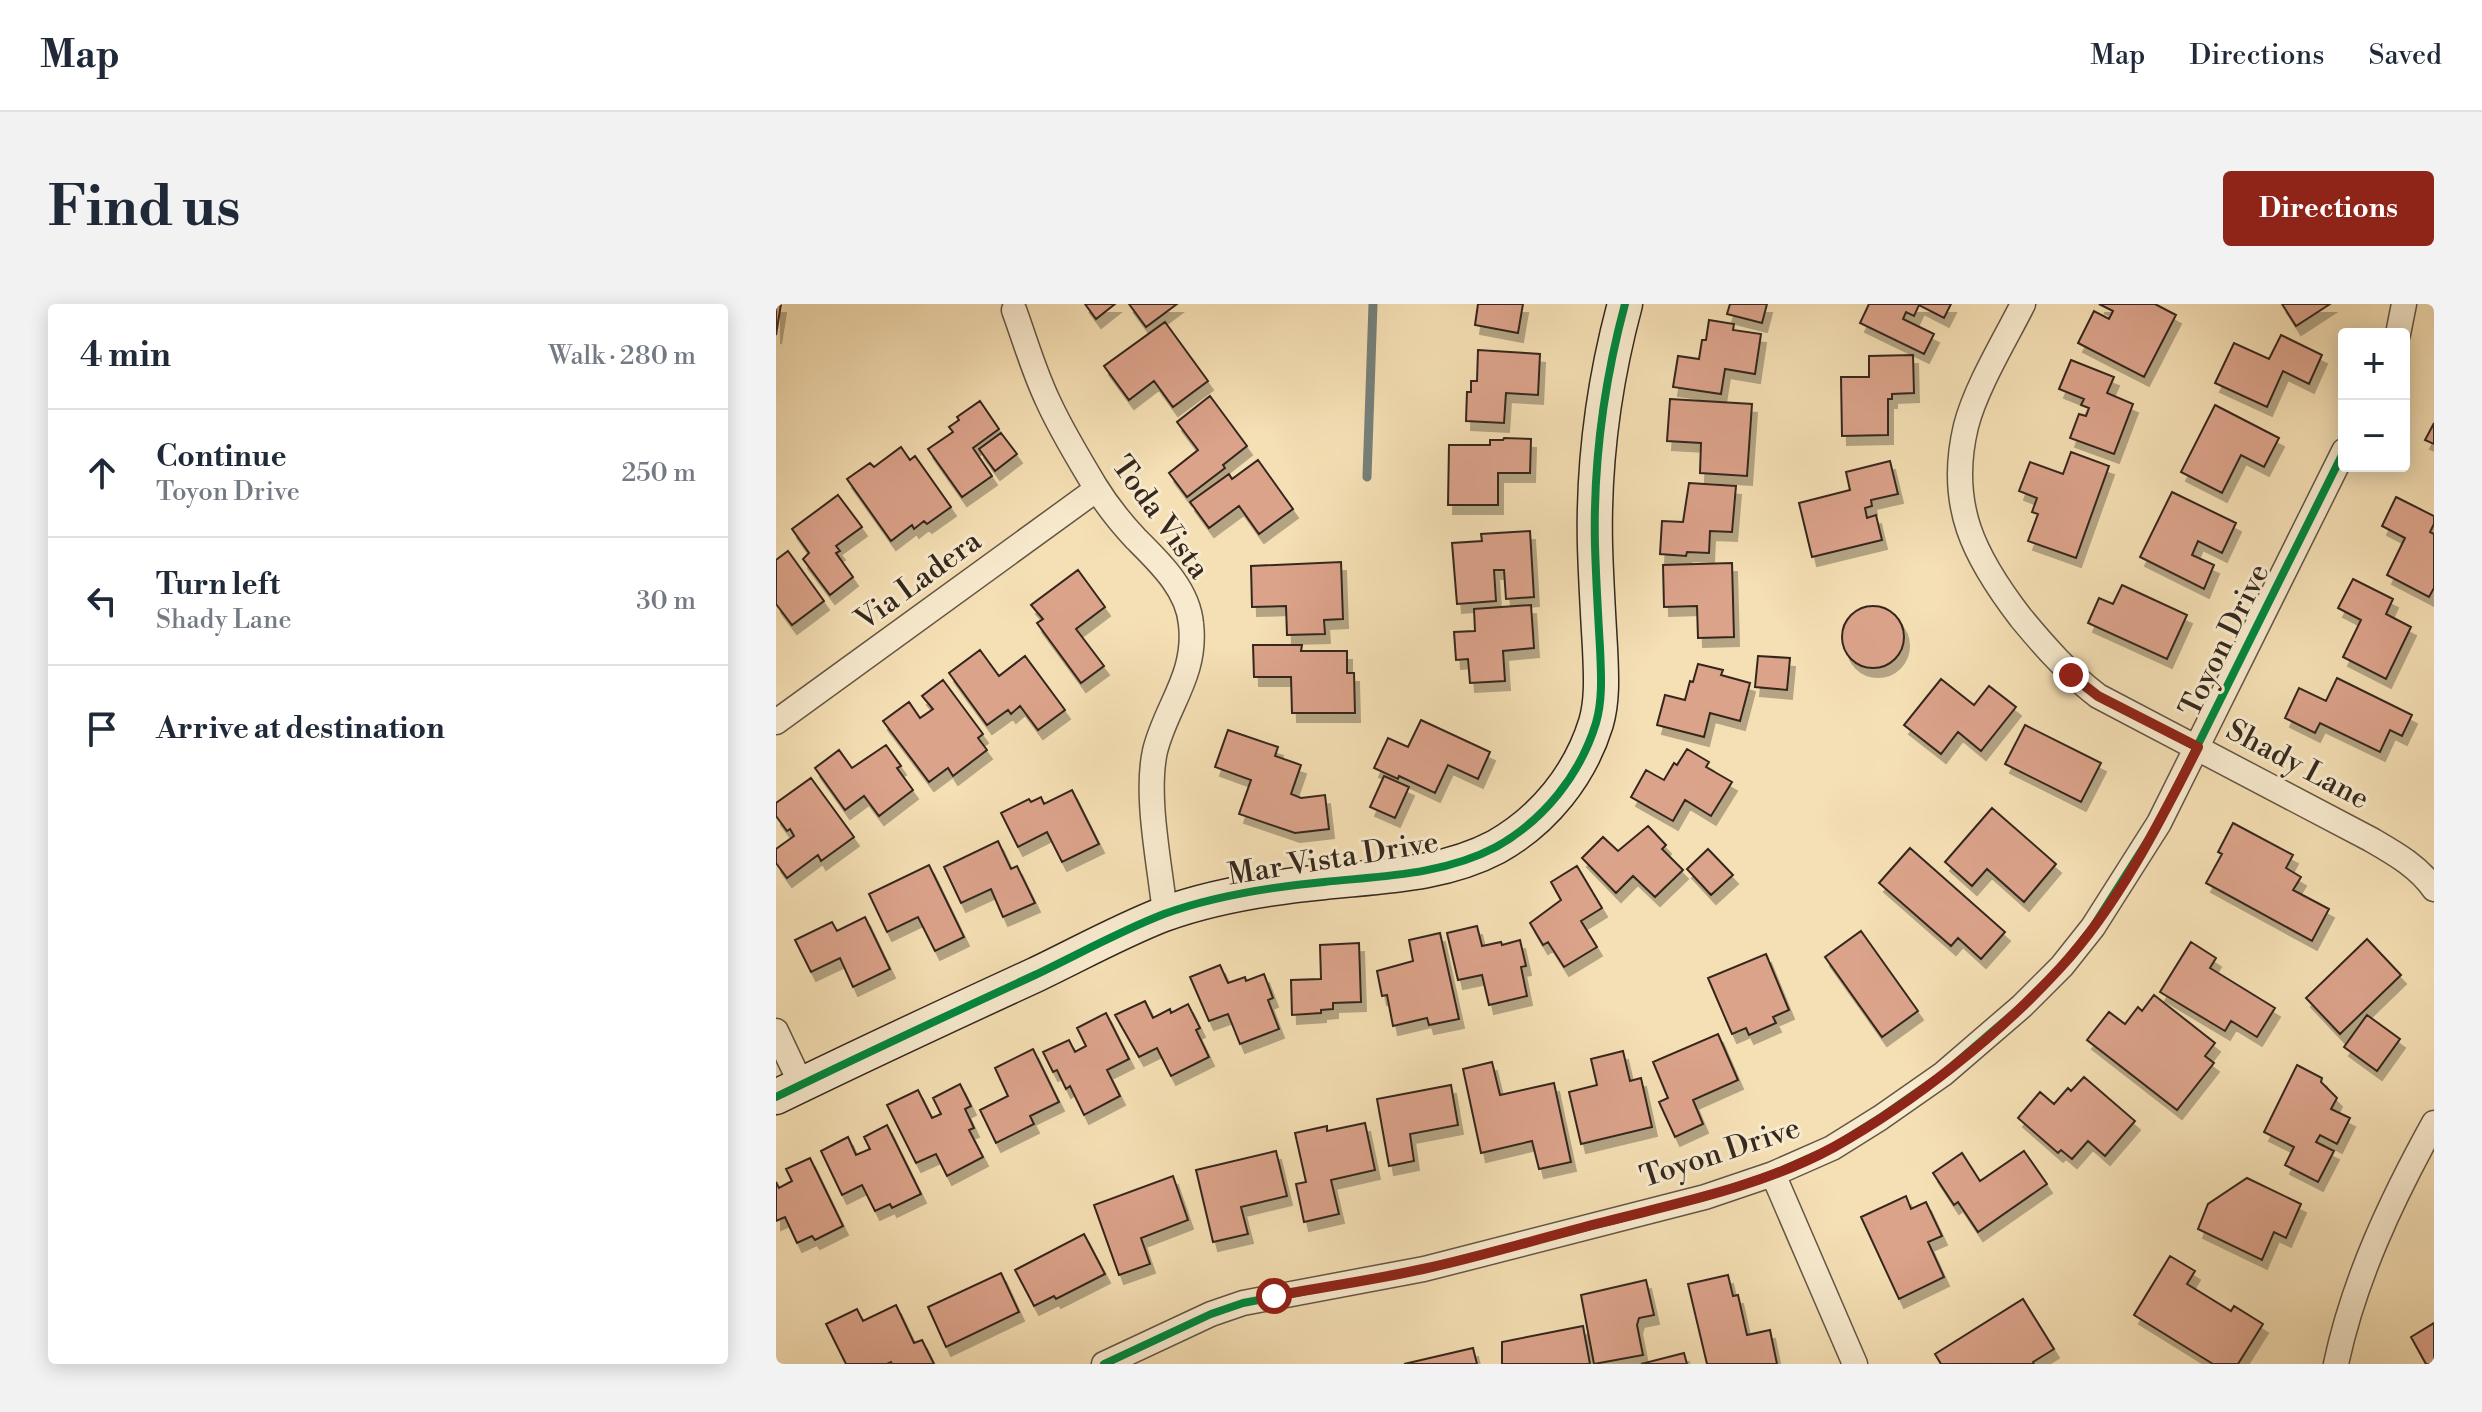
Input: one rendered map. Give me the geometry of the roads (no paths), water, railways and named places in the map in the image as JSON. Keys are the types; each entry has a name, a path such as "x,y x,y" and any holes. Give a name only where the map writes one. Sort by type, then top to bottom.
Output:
{"street":[{"name":"Mar Vista Drive","path":"789,1090 1165,914 1251,892 1415,873 1455,864 1496,847 1535,820 1563,790 1597,721 1601,683 1595,545 1596,472 1608,385 1625,304"},
{"name":"Shady Lane","path":"2023,304 1966,425 1961,458 1961,492 1966,523 1990,575 2046,648 2071,675 2098,696 2399,855 2425,876 2434,889"},
{"path":"2399,328 2404,304"},
{"name":"Toda Vista","path":"1014,310 1047,400 1097,489 1134,537 1170,575 1185,600 1191,622 1186,675 1162,729 1150,784 1165,914"},
{"name":"Toyon Drive","path":"1104,1364 1211,1314 1243,1303 1424,1269 1705,1197 1773,1174 1832,1148 1943,1074 1985,1040 2062,966 2093,927 2159,823 2338,463"},
{"name":"Via Ladera","path":"776,722 1097,489"},
{"path":"776,1031 789,1090"},
{"path":"2336,1364 2354,1294 2396,1198 2434,1123"},
{"path":"1773,1174 1855,1364"}],"waterway":[{"path":"1367,477 1373,304"}]}
